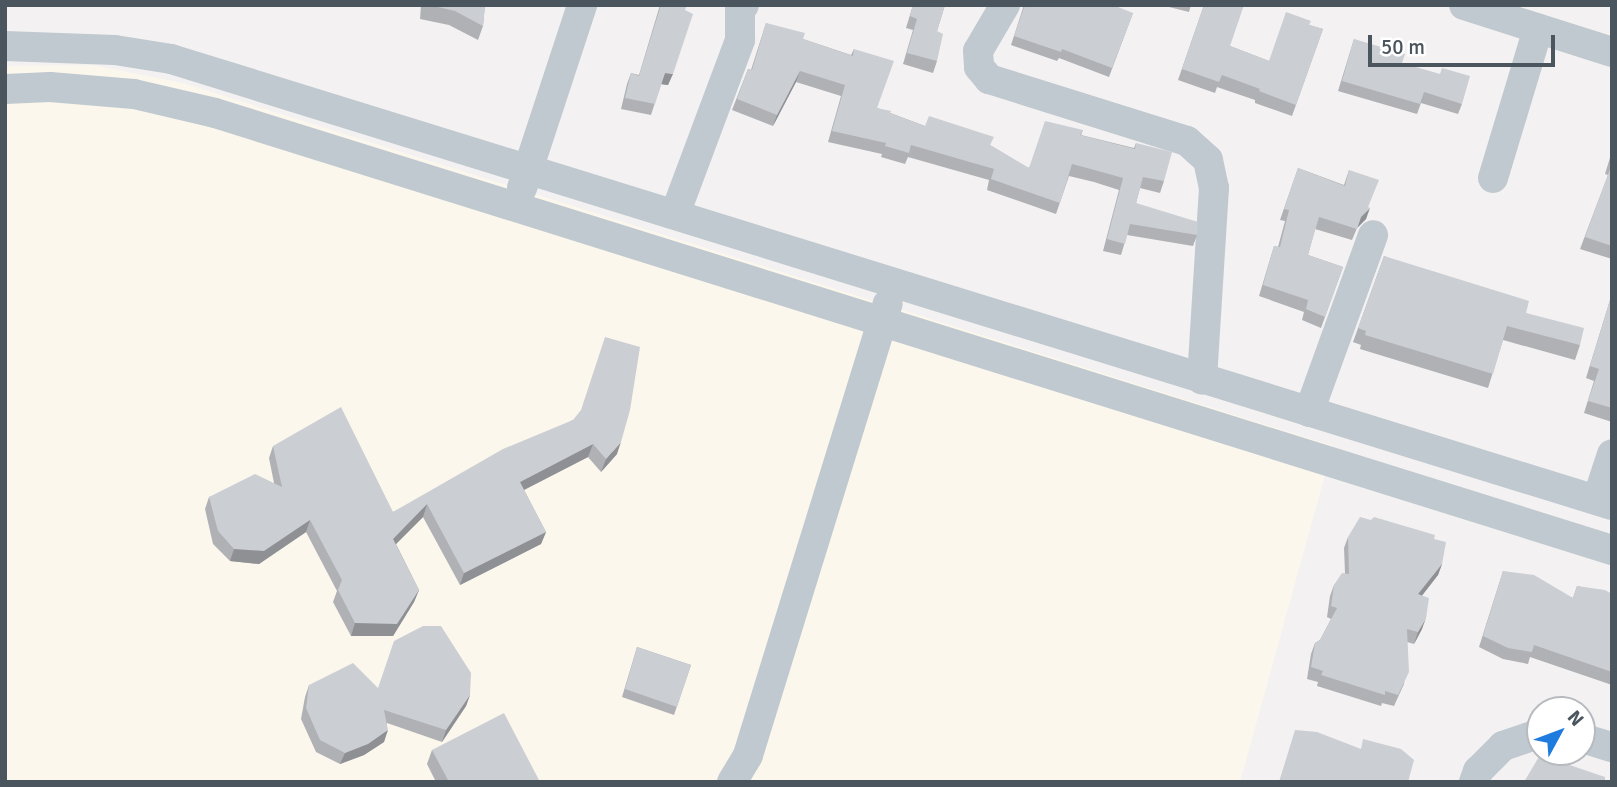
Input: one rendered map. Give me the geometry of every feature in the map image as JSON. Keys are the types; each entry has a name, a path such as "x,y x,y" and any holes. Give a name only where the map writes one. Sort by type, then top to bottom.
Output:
{"street":[{"path":"516,208 582,5"},
{"path":"676,214 740,40 740,10 744,5"},
{"path":"1005,5 978,51 979,66 989,79 1187,141 1208,160 1214,188 1202,380"},
{"path":"1464,5 1612,52"},
{"path":"1493,178 1538,29"},
{"path":"5,46 115,50 171,60 1604,503 1612,454"},
{"path":"5,89 50,87 134,94 215,113 1612,550"},
{"path":"1309,412 1373,235"},
{"path":"732,782 748,755 895,282"},
{"path":"1474,782 1478,771 1503,746 1526,738"}],"shaded area":[{"path":"92,65 183,83 1333,446 1240,782 5,782 5,66"}],"building":[{"path":"429,5 485,5 483,26 455,11"},
{"path":"661,5 686,5 685,10 693,14 673,74 665,73 655,104 625,98 631,73 639,76"},
{"path":"913,5 945,5 937,31 943,34 937,61 907,53 917,19 910,16"},
{"path":"1025,5 1113,5 1133,13 1112,68 1062,49 1061,52 1014,36"},
{"path":"1204,5 1244,5 1230,46 1269,61 1286,12 1311,21 1309,25 1323,29 1296,105 1222,75 1219,82 1182,69"},
{"path":"766,23 805,33 803,39 853,56 854,49 894,61 877,108 891,111 890,113 925,126 929,116 994,137 990,145 1029,168 1045,121 1083,130 1080,135 1135,149 1136,143 1172,152 1164,181 1143,177 1136,203 1198,222 1197,235 1130,224 1125,244 1107,239 1123,178 1072,164 1060,203 991,179 994,169 911,145 909,153 885,146 886,143 832,131 845,85 800,71 777,115 737,99 748,69 752,70"},
{"path":"1354,39 1405,54 1402,63 1440,74 1442,68 1470,76 1462,104 1424,92 1420,104 1342,81"},
{"path":"1612,164 1612,246 1585,237"},
{"path":"1298,168 1345,186 1349,170 1379,180 1368,207 1370,208 1361,217 1357,229 1319,217 1308,255 1343,267 1325,317 1306,309 1308,300 1263,285 1274,246 1280,247 1289,210 1284,209"},
{"path":"1384,256 1529,301 1526,313 1584,328 1580,345 1507,326 1493,374 1365,335 1366,331 1358,328"},
{"path":"1610,300 1612,408 1588,401 1599,369 1590,366"},
{"path":"605,337 640,347 630,410 621,442 606,459 593,444 520,482 546,532 464,573 427,504 393,539 419,590 397,624 355,623 338,590 342,580 310,520 264,551 234,549 218,531 209,497 255,474 282,487 273,446 341,407 393,512 503,449 573,420 581,410"},
{"path":"1360,517 1371,520 1374,517 1435,535 1434,539 1446,542 1442,564 1418,594 1429,598 1426,618 1418,632 1407,629 1409,672 1398,695 1385,691 1385,695 1321,675 1323,671 1311,667 1315,643 1320,640 1337,608 1331,606 1334,585 1342,573 1349,574 1348,537"},
{"path":"1503,571 1534,575 1573,598 1577,586 1605,590 1612,594 1612,672 1534,645 1532,652 1508,648 1483,636"},
{"path":"423,626 441,626 471,673 470,695 446,730 384,710 388,730 368,744 345,753 320,740 306,708 309,685 353,663 378,688 394,641"},
{"path":"637,647 691,665 677,707 625,689"},
{"path":"504,713 540,782 449,782 432,750"},
{"path":"1295,730 1317,732 1361,749 1363,739 1401,749 1414,760 1408,782 1279,782"},
{"path":"1533,766 1572,766 1605,777 1605,782 1524,782"}]}
